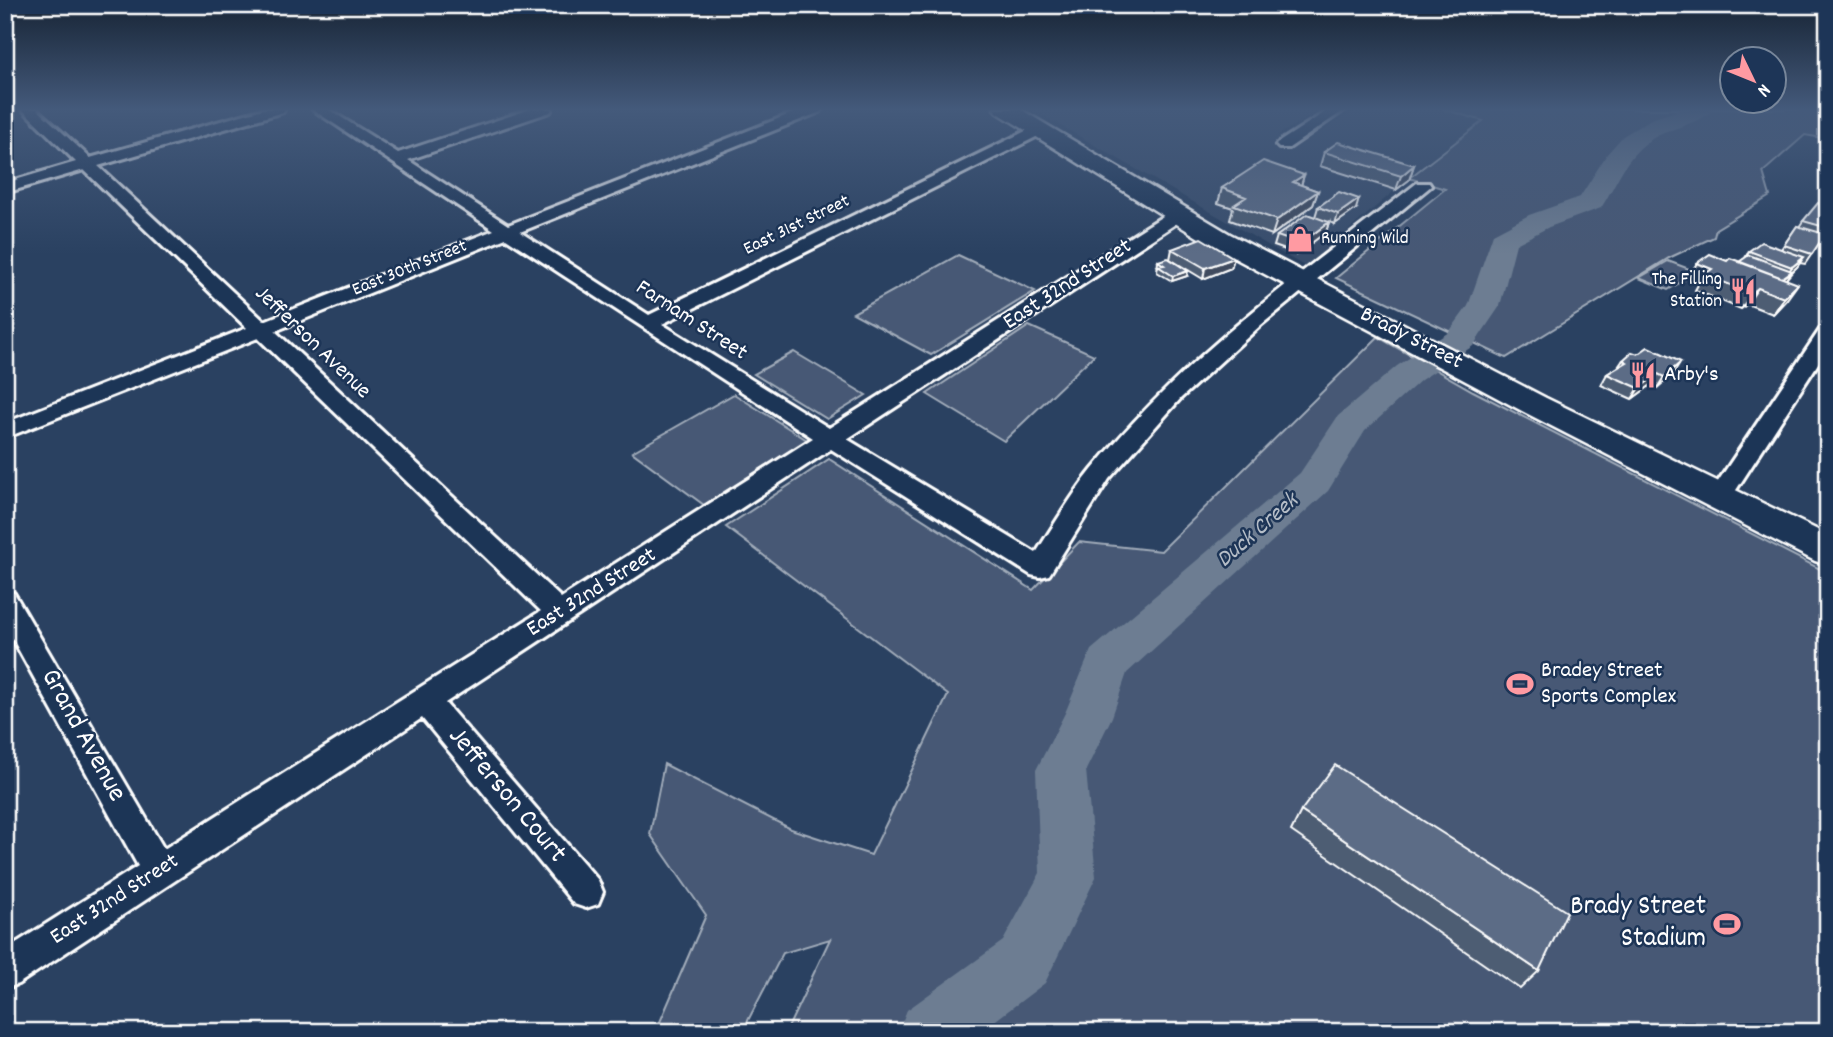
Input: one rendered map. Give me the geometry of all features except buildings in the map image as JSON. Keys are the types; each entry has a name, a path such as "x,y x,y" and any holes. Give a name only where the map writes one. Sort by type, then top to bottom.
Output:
{"highway":[{"name":"Brady Street","path":"1083,157 1177,215 1302,283 1719,498 1828,551"}],"street":[{"name":"Jefferson Avenue","path":"79,157 560,613"},
{"path":"5,188 109,157"},
{"path":"396,159 401,157"},
{"name":"East 30th Street","path":"5,431 691,157"},
{"name":"East 31st Street","path":"649,323 984,157"},
{"name":"Farnam Street","path":"396,159 831,440 1040,568 1100,475 1164,402 1302,283"},
{"path":"1302,283 1423,186"},
{"name":"East 32nd Street","path":"5,971 1177,215"},
{"path":"1719,498 1828,332"},
{"name":"Grand Avenue","path":"5,600 159,872"},
{"name":"Jefferson Court","path":"425,701 586,892"}],"shaded area":[{"path":"1116,157 1435,157 1306,267"},
{"path":"1436,157 1780,157 1763,172 1770,196 1716,229 1714,237 1669,258 1506,358 1336,278 1445,189 1409,178"},
{"path":"958,255 1035,291 931,355 853,313"},
{"path":"1668,261 1697,272 1668,290 1639,278"},
{"path":"1029,326 1094,355 1004,441 927,394"},
{"path":"1378,337 1473,391 1828,573 1828,1032 786,1032 830,939 783,953 742,1032 643,1032 660,1022 706,915 650,834 664,764 791,829 871,855 948,695 726,527 829,459 1033,590 1079,542 1161,551"},
{"path":"794,352 866,395 827,419 754,374"},
{"path":"734,394 807,440 704,505 632,452"}],"waterway":[{"name":"Duck Creek","path":"929,1032 1024,962 1068,877 1061,770 1088,717 1107,663 1314,482 1351,424 1409,373 1461,339 1484,306 1503,240 1539,221 1591,202 1617,157"}],"place":[{"name":"Running Wild","path":"1300,239"},
{"name":"The Filling Station","path":"1743,291"},
{"name":"Arby's","path":"1643,375"},
{"name":"Bradey Street Sports Complex","path":"1520,684"},
{"name":"Brady Street Stadium","path":"1727,924"}]}
